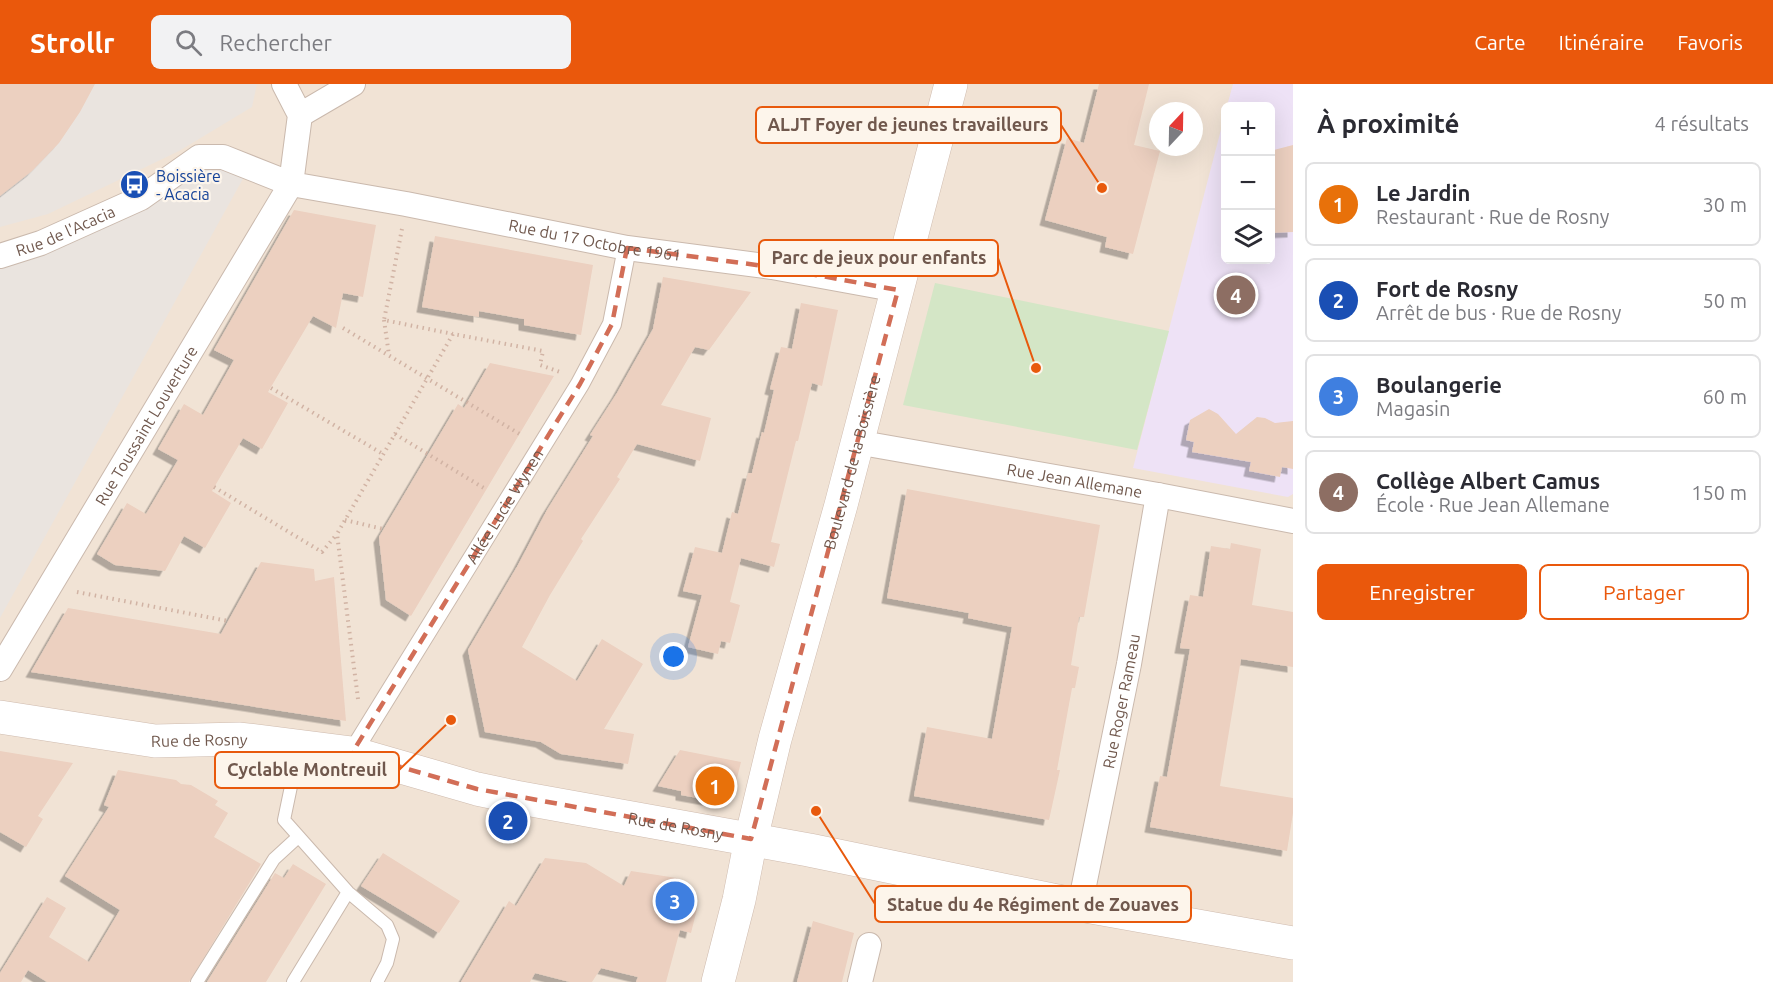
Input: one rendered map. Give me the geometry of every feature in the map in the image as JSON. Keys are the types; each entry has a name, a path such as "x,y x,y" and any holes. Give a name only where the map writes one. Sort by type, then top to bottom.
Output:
{"main road":[{"name":"Boulevard de la Boissière","path":"718,982 775,739 898,290 951,84"},
{"name":"Rue de Rosny","path":"0,717 154,741 240,739 352,753 477,789 751,839 1080,905 1293,943"}],"street":[{"path":"284,84 300,115 291,184"},
{"path":"300,115 353,84"},
{"name":"Rue de l'Acacia","path":"0,255 41,243 141,198 199,158 224,157 291,184"},
{"name":"Rue du 17 Octobre 1961","path":"291,184 406,204 627,248 772,267 898,290"},
{"name":"Rue Toussaint Louverture","path":"0,669 291,184"},
{"name":"Allée Lucie Wynen","path":"352,753 580,384 612,324 627,248"},
{"name":"Rue Jean Allemane","path":"856,442 1293,520"},
{"name":"Rue Roger Rameau","path":"1080,905 1128,664 1158,495"},
{"path":"860,982 869,945"}],"lane":[{"path":"300,746 284,820 348,892 387,925 393,939 387,963 377,982"},
{"path":"197,982 274,859 298,837"},
{"path":"293,982 348,892"}],"path":[{"path":"389,356 384,320 406,204"},
{"path":"384,320 543,351 540,365 558,370 580,384"},
{"path":"343,328 541,447"},
{"path":"214,487 322,552 337,534 453,334"},
{"path":"271,387 383,454"},
{"path":"395,434 507,502"},
{"path":"345,520 383,530"},
{"path":"337,534 358,705"},
{"path":"50,587 228,621"}],"highlighted area":[{"path":"627,248 772,267 898,290 751,839 477,789 352,753 580,384 612,324"}],"shaded area":[{"path":"0,84 1293,84 1293,982 0,982"},
{"path":"0,84 257,84 252,107 179,151 48,214 0,227"},
{"path":"1233,84 1293,84 1293,494 1288,497 1133,468 1221,129 1221,264 1275,264 1275,102 1228,102"},
{"path":"199,157 250,166 0,618 0,256"}],"green space":[{"path":"935,283 1169,331 1137,450 903,405"}],"building":[{"path":"0,84 95,84 59,143 32,171 0,196"},
{"path":"1099,84 1149,84 1134,145 1149,148 1149,156 1159,156 1133,254 1105,247 1107,237 1045,220 1067,138 1084,143"},
{"path":"1293,145 1293,232 1275,233 1275,150"},
{"path":"294,210 376,225 363,297 343,293 336,328 313,316 268,392 288,403 262,449 243,438 212,491 231,503 205,548 184,536 165,571 115,565 97,554 127,503 146,514 178,460 158,449 184,404 203,415 234,360 214,350"},
{"path":"435,236 593,265 581,335 524,325 524,319 479,311 479,317 422,307"},
{"path":"663,277 751,292 709,350 695,347 661,405 711,418 700,461 637,444 617,477 620,479 581,539 583,541 522,647 577,681 602,639 643,664 604,729 634,734 628,764 561,754 541,742 485,732 468,650 653,329"},
{"path":"801,303 838,310 822,386 812,383 798,441 796,441 771,542 780,544 774,567 741,558 730,602 740,605 730,643 721,641 718,654 688,647 702,595 683,591 695,547 722,553 732,512 738,514 748,473 752,473 762,432 764,433 774,390 770,389 781,347 792,349"},
{"path":"490,363 554,376 411,616 386,600 379,537 458,404 464,408"},
{"path":"1209,409 1218,414 1236,434 1257,417 1275,423 1293,421 1293,469 1282,467 1280,477 1249,471 1251,462 1192,452 1194,442 1186,440 1190,420"},
{"path":"907,489 1100,525 1084,617 1079,617 1071,665 1079,667 1075,688 1072,688 1057,770 1060,770 1049,820 914,796 927,727 992,739 1012,627 968,618 969,613 887,598"},
{"path":"1231,543 1261,549 1252,605 1293,612 1293,667 1241,659 1220,786 1293,798 1287,851 1150,827 1160,776 1167,777 1190,649 1180,648 1190,595 1203,597 1211,546 1230,549"},
{"path":"261,562 314,569 315,581 334,577 346,721 31,672 68,608 221,634"},
{"path":"680,750 741,762 733,794 720,802 681,795 681,791 658,786"},
{"path":"0,751 73,763 38,816 43,819 26,847 0,832"},
{"path":"118,770 176,780 181,784 191,785 218,801 215,805 228,813 214,837 261,864 189,982 47,982 28,970 21,982 0,982 0,973 47,897 66,908 49,937 89,962 120,910 65,876 109,807 104,805"},
{"path":"383,853 460,901 439,933 361,886"},
{"path":"545,858 586,863 624,886 631,871 677,878 697,909 691,933 680,930 666,982 636,982 638,977 601,968 592,982 570,982 535,973 530,982 461,982 509,901 516,906"},
{"path":"293,864 326,884 266,982 207,982 275,873 284,878"},
{"path":"813,921 854,933 842,982 797,982"}],"place":[{"name":"Boissière - Acacia","path":"135,185"},
{"name":"ALJT Foyer de jeunes travailleurs","path":"1102,188"},
{"name":"Collège Albert Camus","path":"1236,295"},
{"name":"Parc de jeux pour enfants","path":"1036,368"},
{"name":"Cyclable Montreuil","path":"451,720"},
{"name":"Le Jardin","path":"715,786"},
{"name":"Statue du 4e Régiment de Zouaves","path":"816,811"},
{"name":"Fort de Rosny","path":"508,821"},
{"name":"Boulangerie","path":"675,901"}]}
